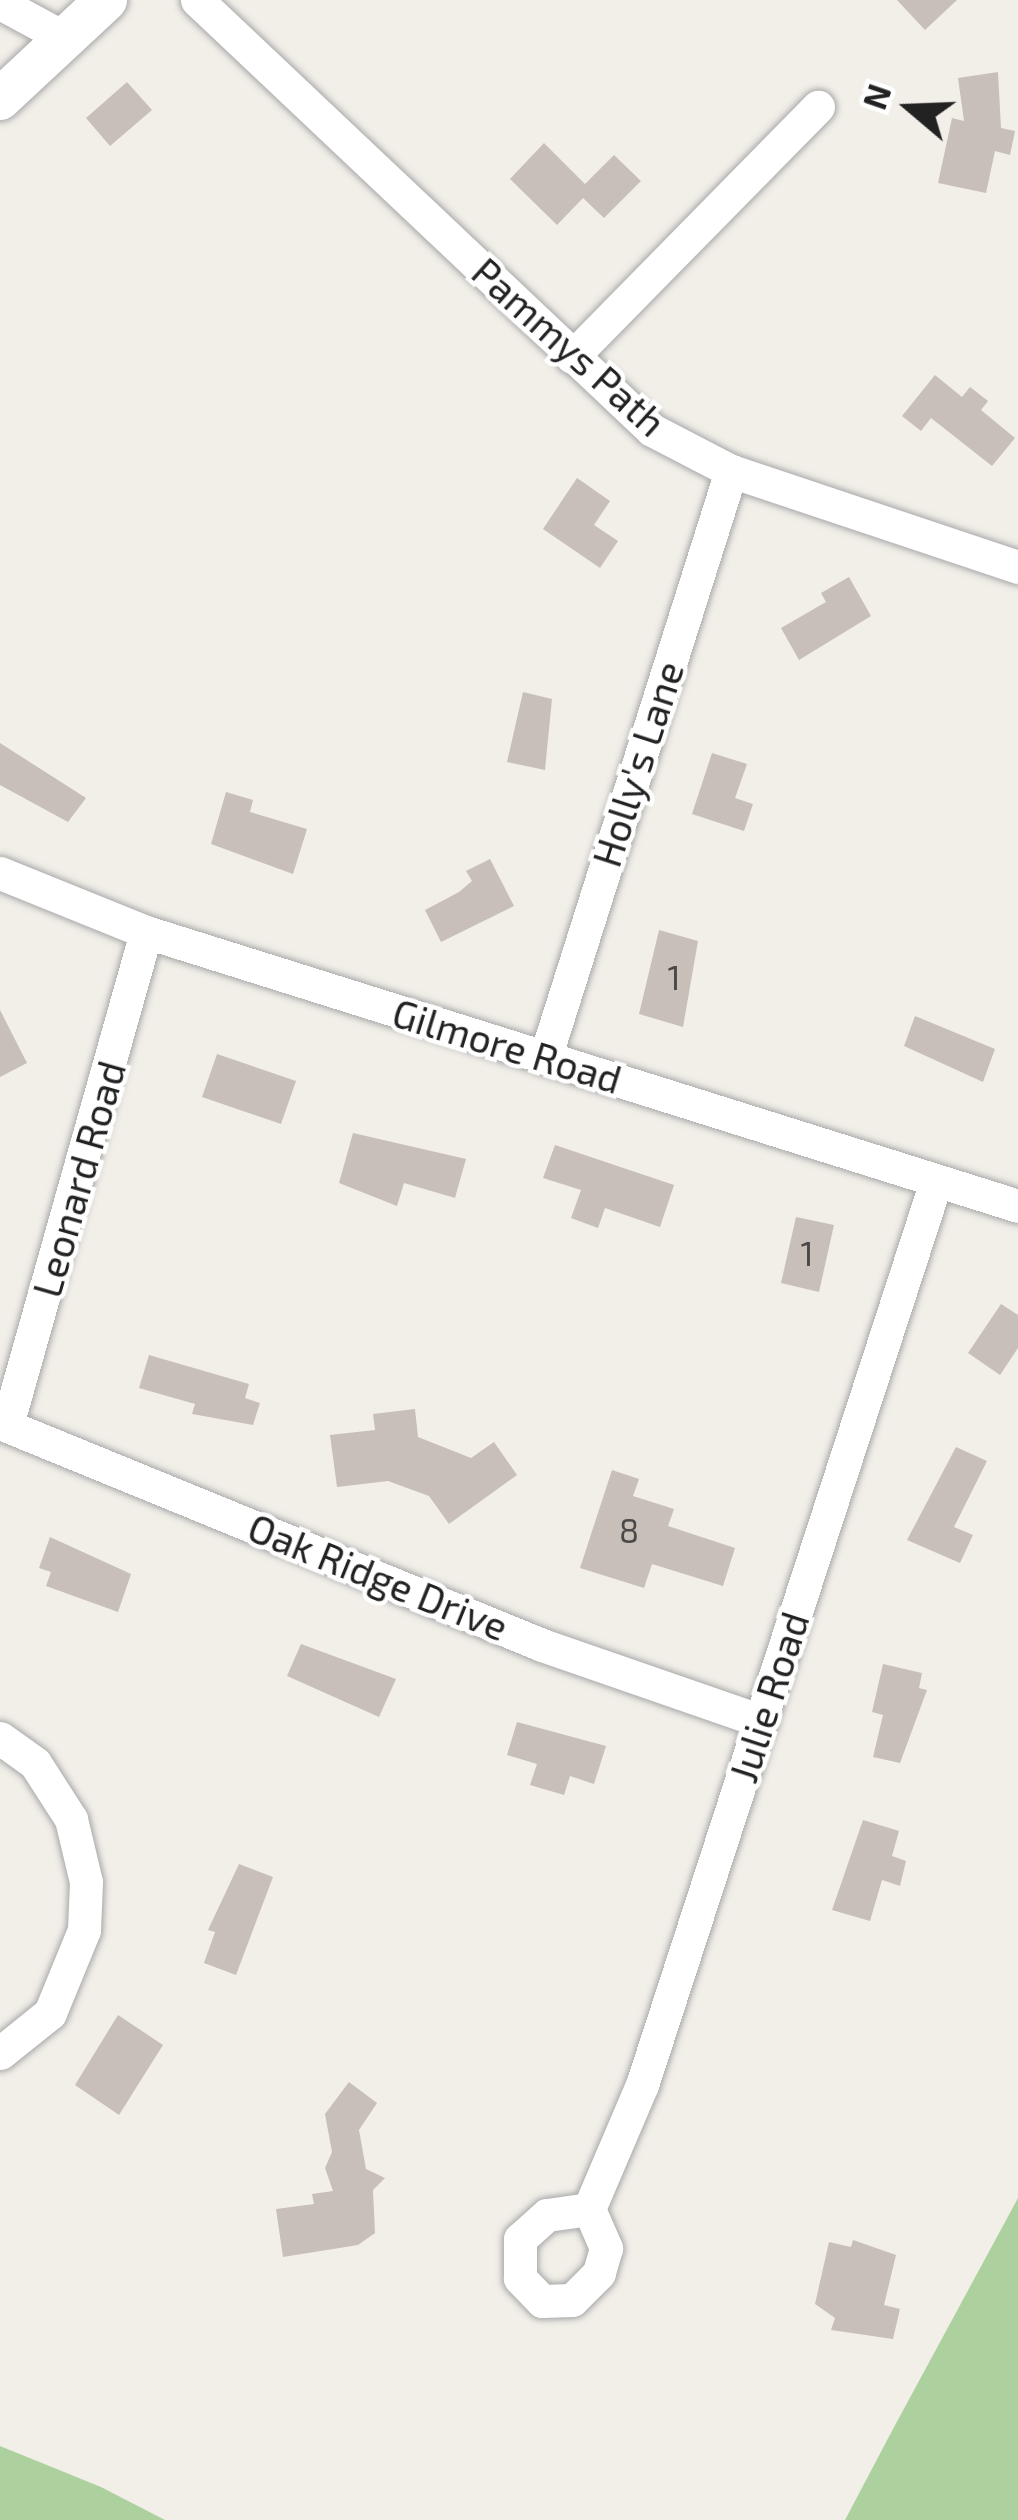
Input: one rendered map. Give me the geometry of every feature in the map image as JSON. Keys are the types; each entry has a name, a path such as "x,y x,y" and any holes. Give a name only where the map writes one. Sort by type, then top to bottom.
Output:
{"street":[{"path":"0,99 106,0"},
{"name":"Pammys Path","path":"197,0 652,430 731,471 1018,567"},
{"path":"0,2 63,37"},
{"path":"572,357 818,107"},
{"name":"Holly's Lane","path":"545,1058 731,471"},
{"name":"Gilmore Road","path":"0,873 146,932 1018,1206"},
{"name":"Leonard Road","path":"4,1424 146,932"},
{"name":"Julie Road","path":"590,2209 641,2085 936,1181"},
{"name":"Oak Ridge Drive","path":"4,1424 542,1645 761,1721"},
{"path":"0,1738 35,1762 71,1819 86,1882 84,1930 50,2013 0,2054"}],"green space":[{"path":"1018,2198 1018,2520 845,2520 893,2429"},
{"path":"0,2446 101,2487 165,2520 0,2520"}],"building":[{"path":"897,0 957,0 925,30"},
{"path":"998,72 1001,128 1015,131 1010,155 995,151 986,193 938,183 952,118 964,121 958,78"},
{"path":"127,82 152,110 110,146 86,118"},
{"path":"544,143 585,184 614,155 641,181 604,218 583,198 557,225 510,179"},
{"path":"935,375 962,397 970,387 988,401 981,410 1015,438 992,466 931,418 921,431 902,416"},
{"path":"577,478 610,501 594,525 618,541 600,568 543,529"},
{"path":"849,577 871,616 799,660 781,628 826,602 821,593"},
{"path":"523,692 552,699 545,770 507,762"},
{"path":"0,743 86,798 68,822 0,785"},
{"path":"712,753 747,764 735,798 753,804 744,831 692,814"},
{"path":"226,792 253,800 250,812 307,829 293,874 211,844"},
{"path":"490,859 514,906 441,942 425,910 459,892 472,881 466,871"},
{"path":"659,930 698,941 683,1027 639,1014"},
{"path":"0,1010 27,1063 0,1077"},
{"path":"915,1016 995,1049 983,1082 904,1046"},
{"path":"217,1054 296,1081 281,1124 202,1097"},
{"path":"353,1133 466,1159 455,1198 404,1183 397,1206 339,1183"},
{"path":"555,1145 674,1185 660,1227 605,1208 598,1228 571,1218 581,1190 543,1178"},
{"path":"796,1217 834,1225 819,1292 781,1283"},
{"path":"1001,1304 1018,1315 1018,1348 1000,1375 968,1353"},
{"path":"149,1355 249,1384 245,1398 260,1403 253,1425 192,1414 195,1404 139,1388"},
{"path":"415,1409 418,1437 471,1458 494,1442 517,1475 449,1524 429,1496 388,1481 337,1487 330,1435 375,1430 373,1414"},
{"path":"956,1447 987,1461 954,1527 973,1535 960,1563 907,1540"},
{"path":"612,1470 639,1479 633,1496 674,1509 668,1526 735,1548 723,1586 652,1564 644,1588 580,1568"},
{"path":"50,1537 131,1574 118,1612 46,1586 51,1572 39,1568"},
{"path":"301,1644 396,1679 379,1717 287,1676"},
{"path":"883,1664 922,1673 919,1688 927,1690 900,1763 873,1757 883,1715 872,1712"},
{"path":"517,1722 606,1746 594,1784 570,1776 564,1795 530,1785 537,1764 507,1755"},
{"path":"863,1820 899,1831 892,1856 906,1861 900,1886 882,1880 870,1921 832,1910"},
{"path":"239,1864 273,1877 236,1975 204,1963 215,1932 208,1930"},
{"path":"118,2015 163,2045 119,2115 75,2085"},
{"path":"349,2082 377,2103 359,2130 366,2169 385,2178 373,2190 375,2233 358,2245 283,2257 276,2209 314,2204 312,2194 333,2191 325,2168 332,2152 325,2114"},
{"path":"853,2240 896,2255 884,2305 900,2309 893,2339 831,2330 835,2318 815,2304 829,2242 851,2247"}]}
